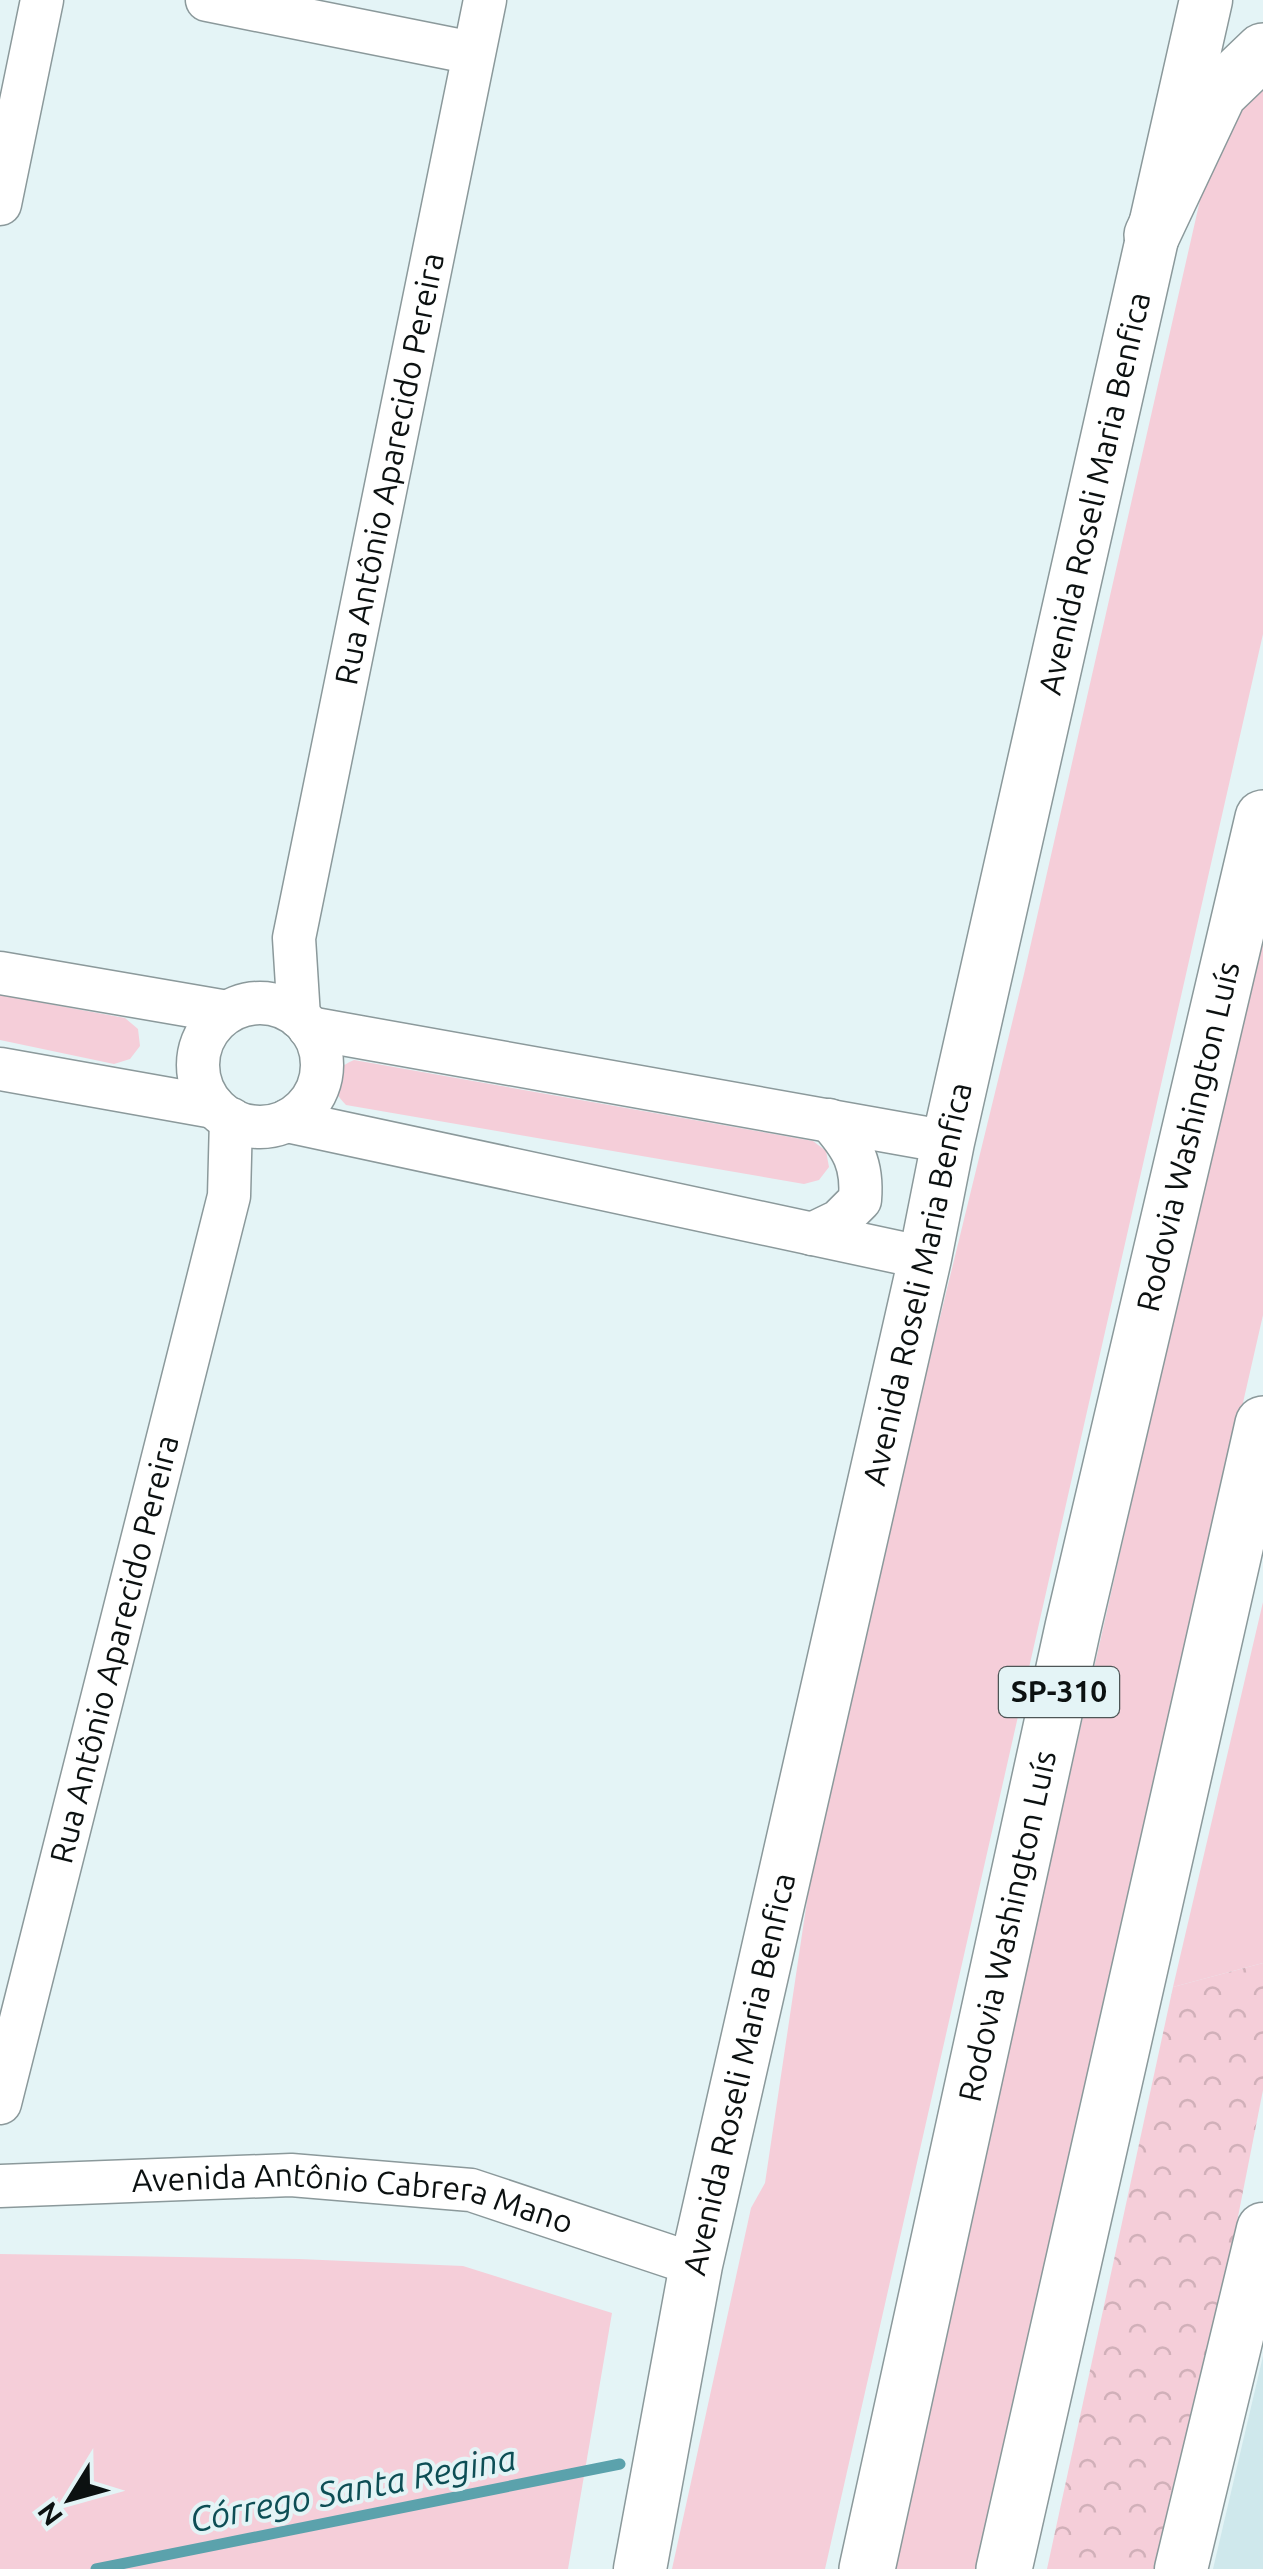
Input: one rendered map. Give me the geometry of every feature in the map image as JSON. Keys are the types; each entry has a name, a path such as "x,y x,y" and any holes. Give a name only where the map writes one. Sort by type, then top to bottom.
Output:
{"highway":[{"path":"1152,235 1219,93 1263,52"},
{"name":"Rodovia Washington Luís","path":"867,2569 1073,1627 1263,818"},
{"path":"1004,2569 1263,1424"}],"main road":[{"name":"Avenida Roseli Maria Benfica","path":"640,2569 696,2265 1206,0"},
{"path":"1181,2569 1263,2229"}],"street":[{"path":"0,204 42,0"},
{"path":"207,0 473,53"},
{"name":"Rua Antônio Aparecido Pereira","path":"304,1022 294,938 485,0"},
{"name":"Rua Antônio Aparecido Pereira","path":"242,1008 294,938"},
{"path":"0,972 242,1008 272,1004 304,1022 948,1142"},
{"path":"242,1008 213,1023 198,1056 199,1075 204,1092 250,1118 302,1110 314,1096 322,1062 318,1044 304,1022"},
{"path":"0,1069 925,1258"},
{"name":"Rua Antônio Aparecido Pereira","path":"0,2103 230,1196 250,1164 250,1118"},
{"path":"812,1234 839,1221 860,1200 862,1176 850,1144 829,1120"},
{"name":"Avenida Antônio Cabrera Mano","path":"0,2186 292,2175 471,2190 696,2265"}],"shaded area":[{"path":"1263,2356 1263,2569 1213,2569"}],"green space":[{"path":"1263,75 1263,634 825,2569 672,2569 751,2208 765,2183 822,1800 1024,974 1208,165 1217,131"},
{"path":"1263,922 1263,1315 977,2569 890,2569"},
{"path":"0,995 125,1018 138,1029 140,1046 130,1059 114,1064 0,1040"},
{"path":"354,1060 813,1141 826,1151 829,1167 819,1180 804,1184 346,1105 336,1092 335,1074"},
{"path":"1263,1602 1263,1963 1173,1987"},
{"path":"1263,1963 1263,2090 1219,2313 1156,2569 1047,2569 1173,1987"},
{"path":"0,2254 463,2266 612,2313 568,2569 0,2569"}],"waterway":[{"name":"Córrego Santa Regina","path":"96,2569 620,2464"}]}
